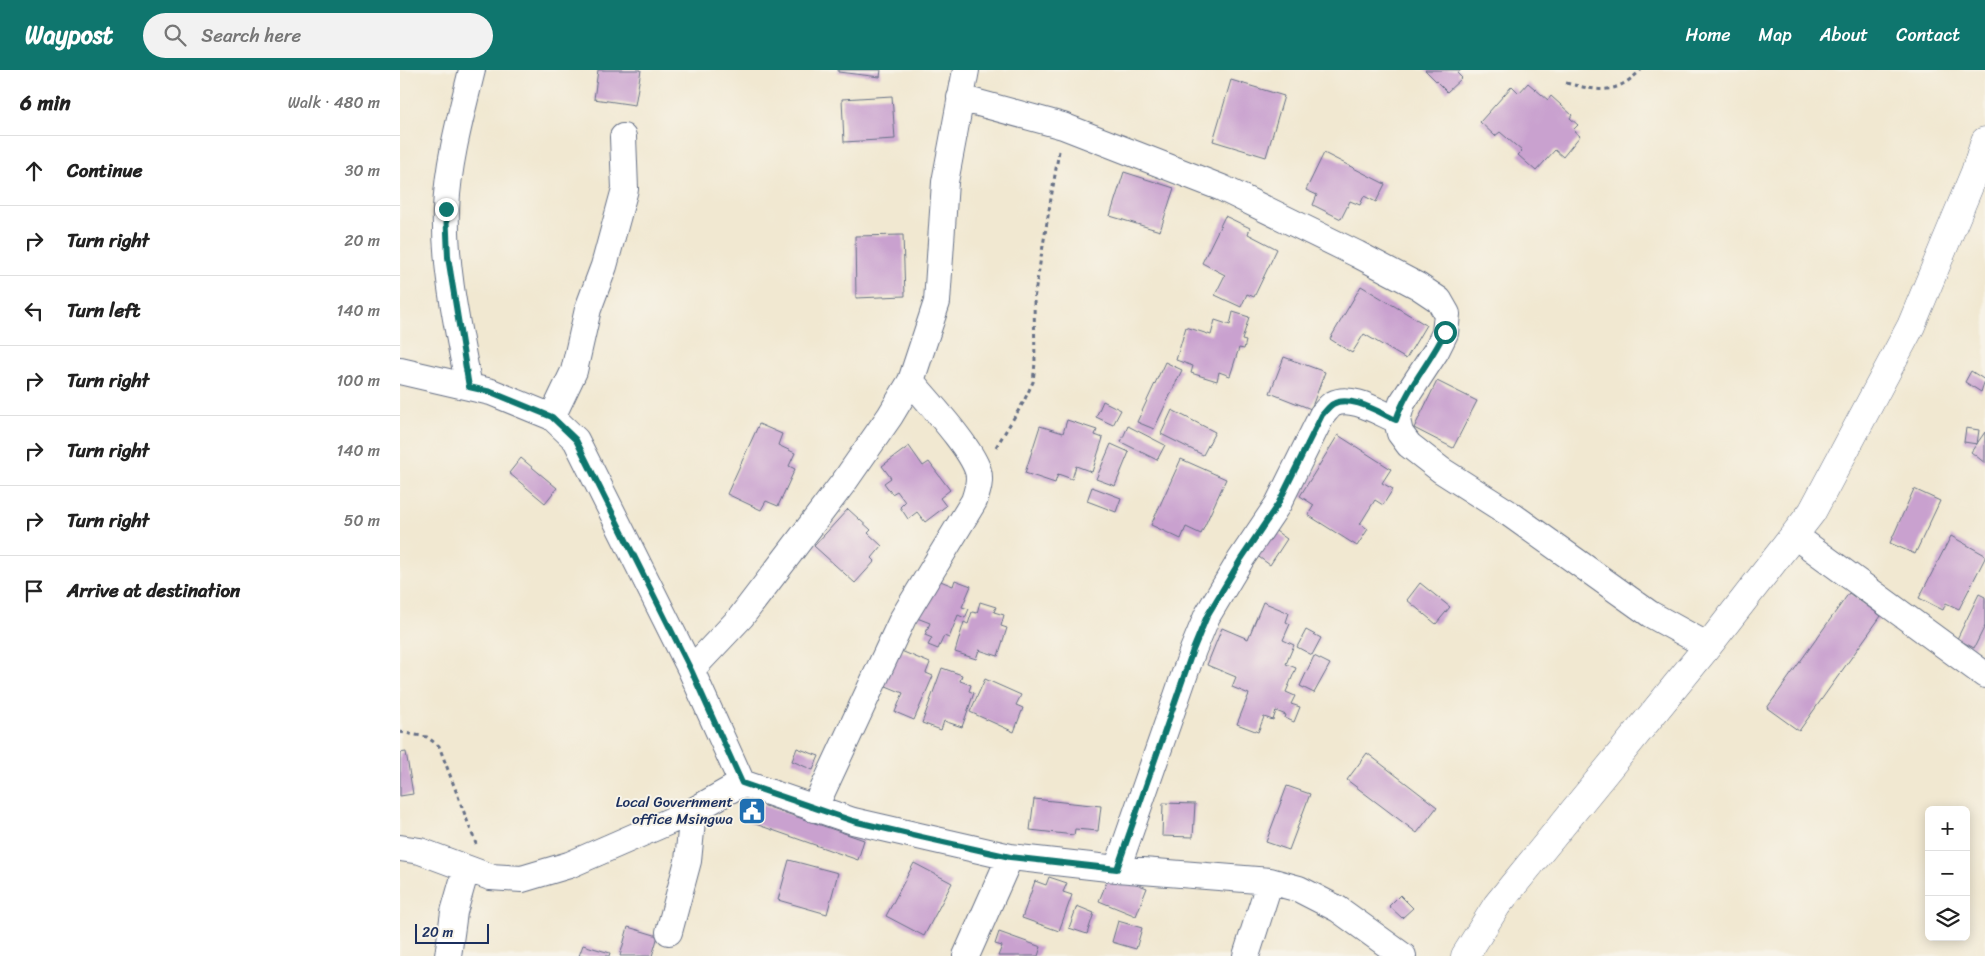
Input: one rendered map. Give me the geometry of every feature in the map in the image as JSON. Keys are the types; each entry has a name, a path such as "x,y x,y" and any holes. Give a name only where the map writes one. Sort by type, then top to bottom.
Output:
{"street":[{"path":"469,387 448,257 446,209 452,163 472,70"},
{"path":"691,670 742,617 838,490 890,416 911,381 937,302 946,182 966,70"},
{"path":"960,98 1063,126 1222,188 1392,272 1439,300 1447,314 1445,332 1436,351 1402,403 1396,420 1400,433 1409,445 1441,470 1510,514 1650,614 1708,646"},
{"path":"552,417 574,371 588,309 604,266 625,188 623,137"},
{"path":"1464,956 1498,905 1708,646 1812,512 1911,326 1980,174 1985,141"},
{"path":"400,371 491,392 552,417 576,440 691,670 742,783 853,821 1010,857 1117,869 1270,881 1299,889 1338,909 1403,956"},
{"path":"814,809 903,618 974,501 978,487 978,472 970,454 911,381"},
{"path":"1117,869 1190,658 1207,616 1241,559 1278,504 1322,415 1332,404 1342,400 1396,420"},
{"path":"1795,536 1985,675"},
{"path":"400,848 420,851 478,874 522,879 569,865 693,811 742,783"},
{"path":"669,932 688,861 693,811"},
{"path":"966,956 1010,857"},
{"path":"448,956 454,912 478,874"},
{"path":"1246,956 1270,881"}],"path":[{"path":"1566,83 1600,91 1614,89 1628,83 1641,70"},
{"path":"978,472 1009,428 1033,382 1035,363 1034,299 1063,126"},
{"path":"400,732 427,737 439,746 458,800 478,874"}],"building":[{"path":"598,70 641,70 635,105 594,99"},
{"path":"838,70 881,70 880,77 838,72"},
{"path":"1425,70 1461,70 1457,73 1462,78 1447,92"},
{"path":"1231,80 1284,96 1266,157 1213,141"},
{"path":"1528,83 1548,100 1551,96 1572,115 1570,118 1578,125 1573,130 1580,136 1563,157 1555,150 1536,171 1518,155 1522,151 1500,132 1495,136 1480,122 1512,86 1519,93"},
{"path":"892,96 895,139 844,142 842,99"},
{"path":"1324,153 1385,184 1376,202 1364,196 1360,205 1350,201 1341,219 1313,205 1317,195 1306,190"},
{"path":"1124,172 1174,188 1160,231 1110,216"},
{"path":"1225,216 1250,228 1248,234 1277,249 1254,297 1247,294 1241,307 1215,295 1225,275 1202,263"},
{"path":"903,235 905,296 856,298 855,236"},
{"path":"1361,286 1426,325 1406,359 1364,334 1352,353 1330,339"},
{"path":"1233,312 1249,317 1242,340 1246,341 1244,349 1239,348 1230,376 1219,372 1217,381 1191,373 1193,366 1176,360 1186,327 1211,335 1215,320 1230,325"},
{"path":"1284,357 1325,372 1311,409 1270,393"},
{"path":"1165,362 1182,370 1154,429 1137,422"},
{"path":"1971,371 1985,380 1981,392 1965,382"},
{"path":"1437,381 1477,401 1453,448 1414,428"},
{"path":"1103,401 1121,410 1113,425 1096,417"},
{"path":"1172,410 1215,432 1203,455 1161,434"},
{"path":"1067,420 1097,430 1095,435 1103,438 1092,472 1076,466 1072,479 1058,474 1055,483 1025,473 1040,426 1063,433"},
{"path":"759,424 782,434 778,445 795,453 789,466 795,469 778,506 766,501 761,510 727,494"},
{"path":"1128,426 1165,445 1157,460 1121,442"},
{"path":"1966,428 1979,430 1977,444 1964,442"},
{"path":"1985,432 1985,463 1971,452"},
{"path":"1338,435 1391,469 1382,483 1393,489 1383,505 1375,500 1360,524 1368,529 1357,546 1308,515 1314,505 1300,496"},
{"path":"1111,444 1129,452 1115,486 1096,479"},
{"path":"909,446 923,466 929,462 950,490 940,498 946,506 925,522 917,512 908,519 900,507 905,502 897,491 892,494 884,483 891,478 882,466"},
{"path":"521,458 557,488 545,503 509,473"},
{"path":"1181,459 1226,479 1201,534 1186,527 1181,539 1151,525"},
{"path":"1092,487 1121,498 1116,512 1087,501"},
{"path":"1914,489 1940,501 1915,554 1890,543"},
{"path":"848,509 871,530 868,533 882,546 872,558 875,561 855,583 814,546"},
{"path":"1273,529 1287,539 1270,565 1256,555"},
{"path":"1951,536 1985,555 1985,558 1959,609 1946,603 1943,610 1919,598"},
{"path":"933,578 953,586 955,580 971,586 962,607 969,609 965,618 958,615 949,638 944,636 938,649 928,645 932,638 925,635 930,623 917,618"},
{"path":"1420,583 1450,607 1436,624 1407,600"},
{"path":"1849,593 1881,616 1799,731 1767,708"},
{"path":"1979,594 1985,597 1985,626 1974,648 1957,639"},
{"path":"980,602 996,607 994,612 1004,615 1001,626 1007,628 998,656 979,650 976,659 955,652 964,622 968,624 972,612 977,613"},
{"path":"1263,602 1289,613 1286,622 1290,624 1283,640 1294,645 1286,664 1296,668 1286,692 1295,696 1291,704 1300,707 1294,722 1285,718 1286,715 1276,711 1273,720 1264,717 1258,732 1237,724 1249,694 1232,687 1236,677 1207,665 1222,628 1248,639"},
{"path":"1306,630 1321,638 1312,655 1297,647"},
{"path":"894,648 930,663 926,673 933,676 914,720 895,712 903,693 879,683"},
{"path":"1314,656 1330,664 1314,693 1300,686"},
{"path":"942,668 962,675 960,681 971,685 969,691 974,693 962,727 944,721 941,730 922,723"},
{"path":"985,679 1021,695 1016,705 1023,708 1014,732 970,712"},
{"path":"797,748 819,756 813,770 792,761"},
{"path":"406,752 413,794 400,796 400,753"},
{"path":"1367,753 1437,807 1417,833 1347,780"},
{"path":"1287,786 1310,794 1289,850 1266,842"},
{"path":"1034,799 1101,806 1098,831 1075,829 1074,835 1030,830"},
{"path":"748,800 864,840 858,860 741,819 743,808"},
{"path":"1163,803 1195,804 1193,837 1162,836"},
{"path":"789,860 838,873 827,914 778,900"},
{"path":"914,863 952,883 924,936 886,916"},
{"path":"1110,874 1147,888 1136,916 1099,901"},
{"path":"1049,877 1067,883 1063,892 1072,895 1059,931 1022,918 1035,881 1046,885"},
{"path":"1400,895 1413,908 1402,918 1389,906"},
{"path":"1077,906 1094,913 1087,934 1069,928"},
{"path":"1118,921 1142,928 1136,949 1112,942"},
{"path":"628,927 658,936 652,956 620,956"},
{"path":"999,932 1041,947 1038,956 998,956 1002,946 995,944"},
{"path":"583,945 610,953 609,956 579,956"}],"place":[{"name":"Local Government office Msingwa","path":"752,811"}],"route":[{"path":"446,209 448,257 456,317 469,387 491,392 552,417 576,440 691,670 742,783 853,821 1010,857 1117,869 1155,764 1175,700 1207,616 1241,559 1278,504 1322,415 1332,404 1342,400 1396,420 1402,403 1414,381 1436,351 1445,332"}]}
